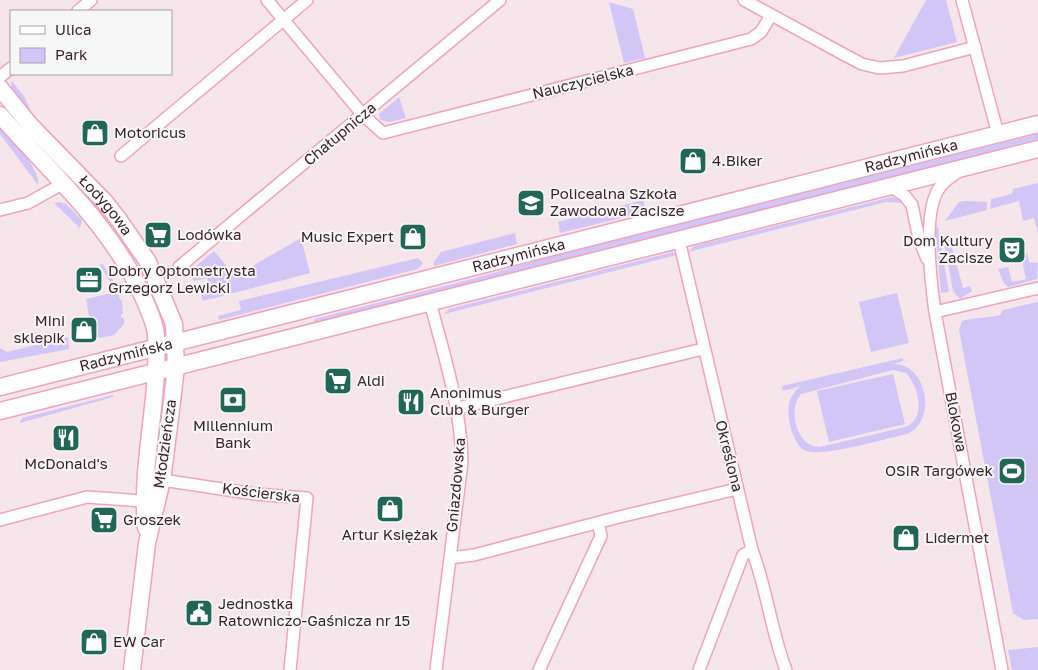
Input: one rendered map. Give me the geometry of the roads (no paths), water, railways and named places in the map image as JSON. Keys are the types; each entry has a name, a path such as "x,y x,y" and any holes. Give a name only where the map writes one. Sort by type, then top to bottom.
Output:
{"main road":[{"name":"Łodygowa","path":"0,88 30,125 104,201 140,248 169,309 174,324 176,343"},
{"name":"Łodygowa","path":"0,115 94,219 124,260 152,320 156,349 155,372"},
{"name":"Radzymińska","path":"0,387 156,349 356,295 1038,124"},
{"name":"Radzymińska","path":"0,411 1038,149"},
{"name":"Młodzieńcza","path":"132,670 147,543 162,480 176,367 176,343"},
{"name":"Młodzieńcza","path":"147,543 143,501 155,372"}],"street":[{"path":"79,10 91,0"},
{"path":"267,0 363,115"},
{"path":"121,156 307,0"},
{"name":"Chałupnicza","path":"179,267 500,0"},
{"path":"744,0 862,64 879,68 903,66 975,47"},
{"path":"962,0 998,134"},
{"name":"Nauczycielska","path":"363,115 383,133 752,39 761,32 771,15"},
{"path":"0,77 10,69"},
{"name":"Blokowa","path":"961,169 939,187 930,208 928,263 935,312 1002,670"},
{"path":"0,210 28,203 62,184"},
{"name":"Blokowa","path":"890,186 905,196 912,205 919,239 928,263"},
{"name":"Określona","path":"679,240 703,350 752,550 760,572 778,651 786,670"},
{"path":"935,312 1038,288"},
{"name":"Gniazdowska","path":"430,302 458,408 462,462 436,670"},
{"path":"458,408 703,350"},
{"name":"Kościerska","path":"162,480 255,494 307,498 290,670"},
{"path":"450,558 474,556 598,522 737,489"},
{"path":"0,520 87,497 143,501"},
{"path":"539,670 601,536 598,522"},
{"path":"699,670 743,555 752,550"}],"place":[{"name":"Motoricus","path":"95,133"},
{"name":"4.Biker","path":"693,161"},
{"name":"Policealna Szkoła Zawodowa Zacisze","path":"531,203"},
{"name":"Lodówka","path":"158,235"},
{"name":"Music Expert","path":"413,237"},
{"name":"Dom Kultury Zacisze","path":"1012,250"},
{"name":"Dobry Optometrysta Grzegorz Lewicki","path":"89,280"},
{"name":"Mini sklepik","path":"84,330"},
{"name":"Aldi","path":"338,381"},
{"name":"Millennium Bank","path":"233,400"},
{"name":"Anonimus Club & Burger","path":"411,402"},
{"name":"McDonald's","path":"66,438"},
{"name":"OSiR Targówek","path":"1012,471"},
{"name":"Artur Księżak","path":"390,509"},
{"name":"Groszek","path":"104,520"},
{"name":"Lidermet","path":"906,538"},
{"name":"Jednostka Ratowniczo-Gaśnicza nr 15","path":"199,613"},
{"name":"EW Car","path":"94,642"}]}
